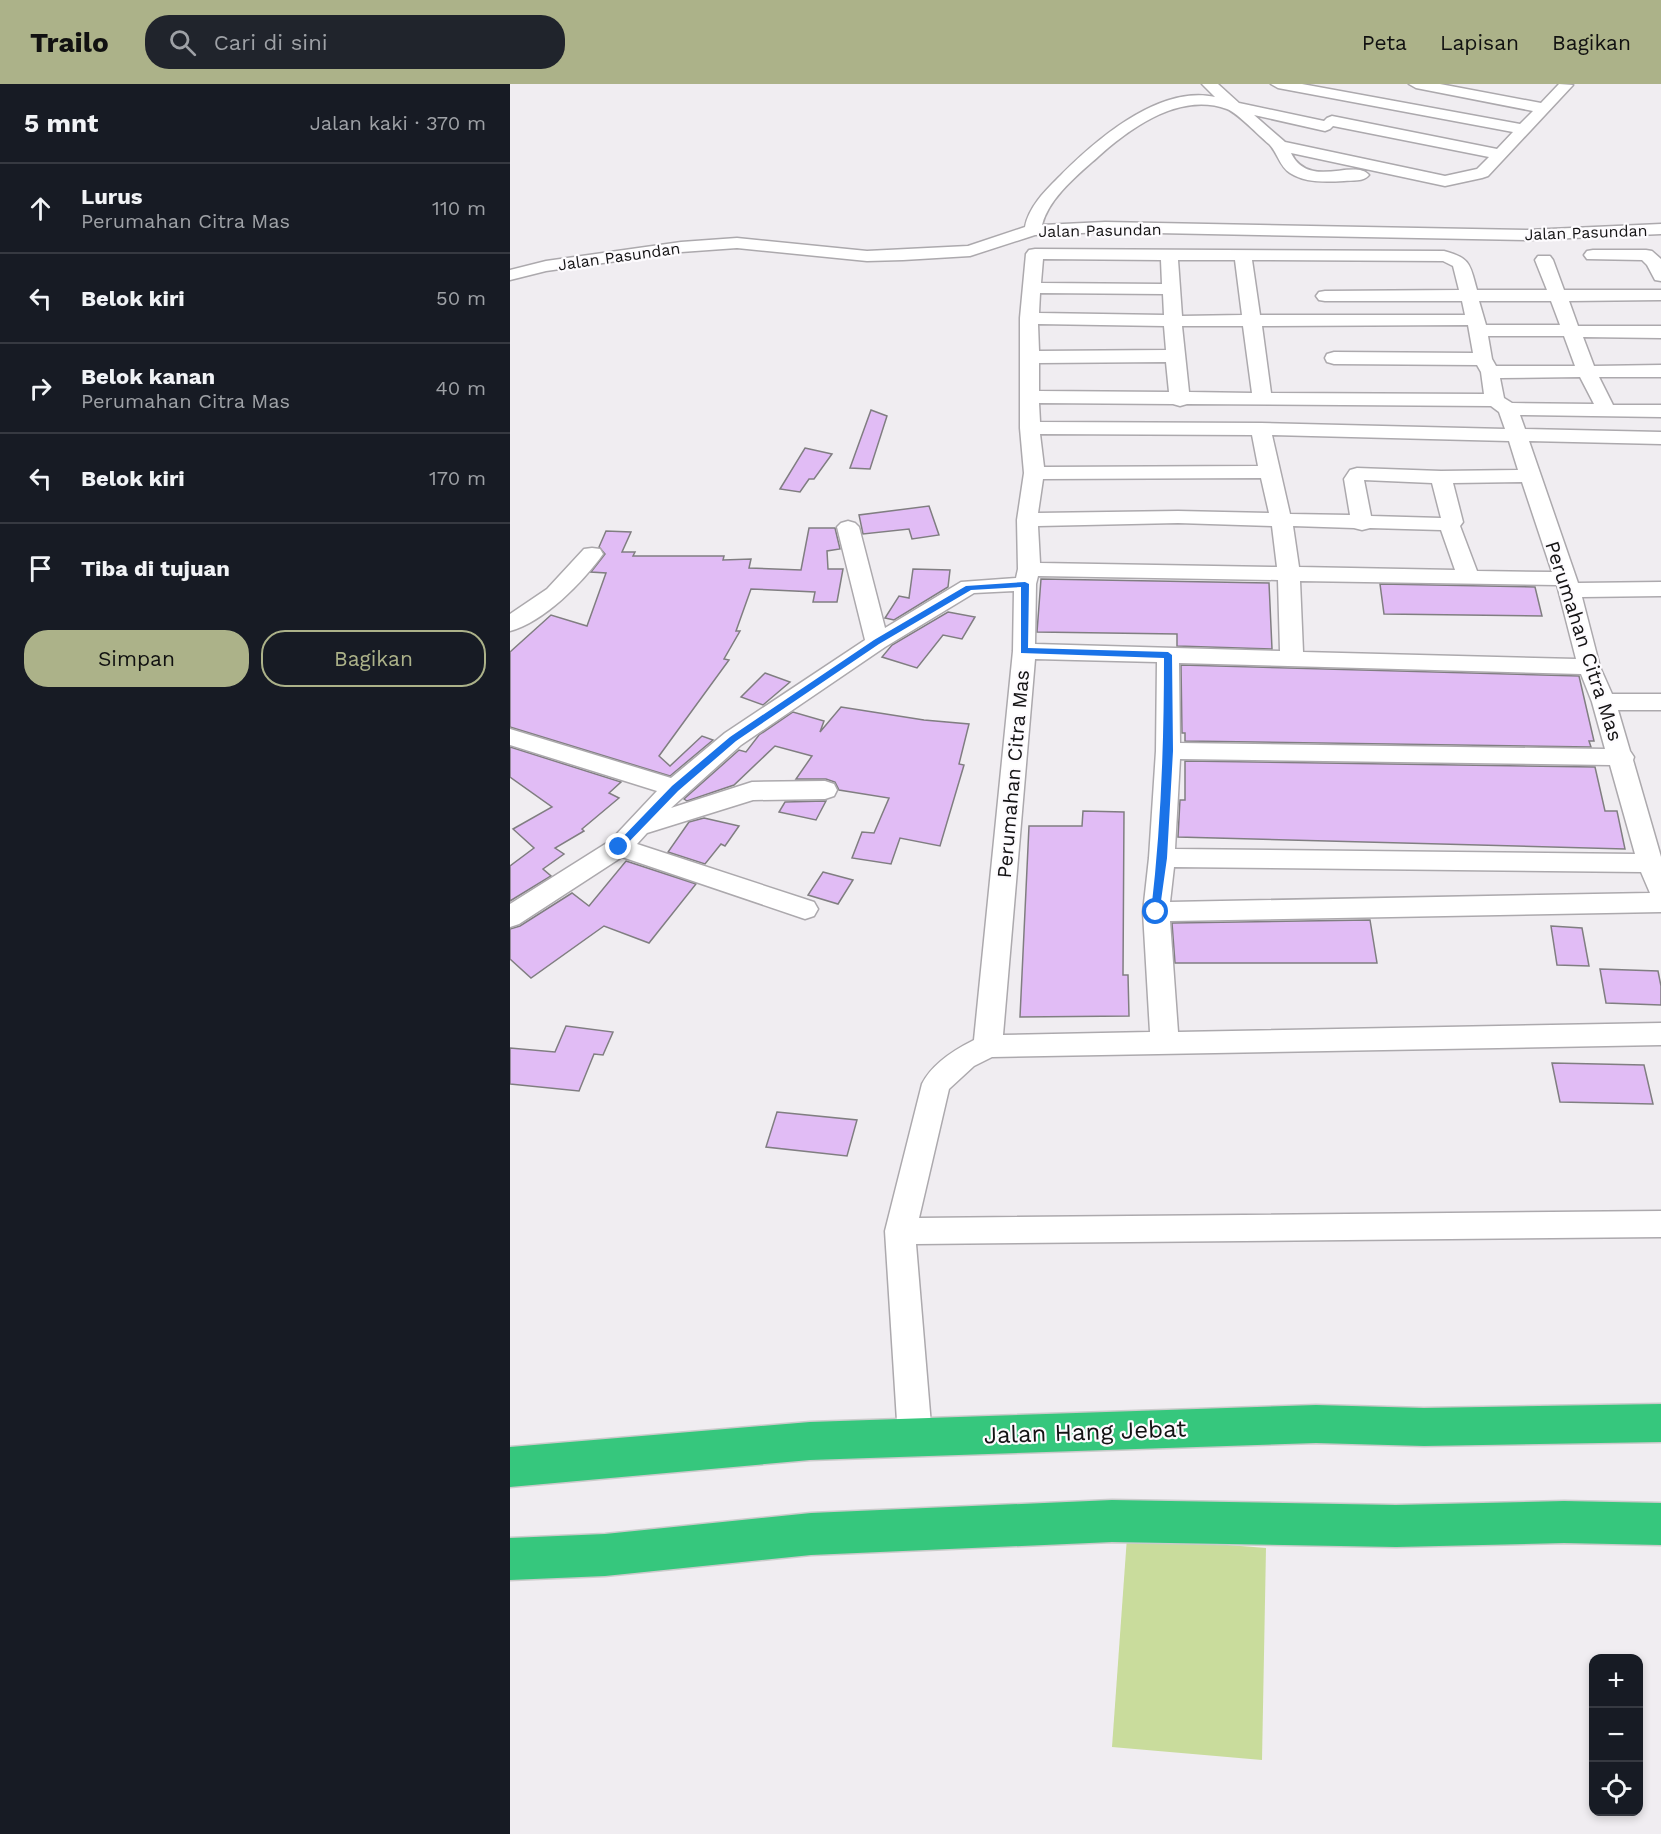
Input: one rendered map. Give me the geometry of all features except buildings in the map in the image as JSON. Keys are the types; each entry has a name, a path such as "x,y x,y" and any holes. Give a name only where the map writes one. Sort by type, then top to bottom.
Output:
{"highway":[{"name":"Jalan Hang Jebat","path":"510,1467 810,1441 915,1437 1316,1424 1424,1427 1661,1424"},
{"path":"510,1559 605,1555 811,1534 1112,1521 1331,1523 1396,1526 1564,1522 1661,1524"}],"street":[{"path":"1209,84 1280,146 1288,164 1310,175 1413,174"},
{"path":"1278,84 1523,129"},
{"path":"1299,151 1371,84"},
{"path":"1416,84 1544,108"},
{"path":"1280,146 1445,181 1482,173 1566,85 1562,84"},
{"path":"1033,230 1034,220 1042,206 1122,130 1183,100 1202,99 1500,154"},
{"name":"Jalan Pasundan","path":"510,275 546,266 619,255 737,243 867,256 946,253 970,251 1033,230 1105,227 1527,235 1661,229"},
{"name":"Perumahan Citra Mas","path":"988,1046 1024,651 1027,520 1034,473 1030,428 1029,318 1035,254 1169,255"},
{"path":"1180,400 1174,356 1169,255 1317,257 1341,398"},
{"path":"1593,255 1646,255 1652,258 1661,276"},
{"path":"1243,256 1262,398"},
{"name":"Perumahan Citra Mas","path":"1317,257 1444,256 1455,259 1461,264 1486,365 1516,436 1567,585 1588,667 1604,702 1622,757 1650,863 1661,889"},
{"path":"1544,260 1555,295 1572,331 1587,372 1607,411"},
{"path":"1031,288 1172,289"},
{"path":"1325,296 1661,295"},
{"path":"1029,318 1174,321 1327,320 1572,331 1661,332"},
{"path":"1031,357 1174,356"},
{"path":"1334,358 1587,372 1661,371"},
{"path":"1031,397 1180,400 1341,398 1502,404 1607,411 1661,411"},
{"path":"1030,428 1261,429 1661,438"},
{"path":"1261,429 1268,472 1282,521 1288,575 1292,659"},
{"path":"1034,473 1268,472"},
{"path":"1362,524 1354,479 1357,474 1441,477 1529,476"},
{"path":"1027,520 1178,517 1362,524 1449,524 1453,522 1441,477"},
{"path":"1449,524 1468,577"},
{"path":"848,527 877,642"},
{"path":"510,624 539,607 563,588 592,554"},
{"path":"510,917 619,847 675,789 733,739 877,642 969,587 1027,577 1288,575 1468,577 1661,590"},
{"path":"1024,651 1588,667"},
{"path":"1165,1043 1156,912 1162,858 1168,751 1168,655"},
{"path":"1604,702 1661,702"},
{"path":"510,737 675,789"},
{"path":"1168,751 1622,757"},
{"path":"639,826 752,791 825,790"},
{"path":"619,847 805,909"},
{"path":"1162,858 1650,863"},
{"path":"1156,912 1661,902"},
{"path":"915,1437 900,1231 936,1084 964,1058 988,1046 1661,1034"},
{"path":"900,1231 1661,1224"}],"green space":[{"path":"1127,1537 1266,1548 1262,1760 1112,1747"}],"route":[{"path":"619,847 675,789 733,739 877,642 969,587 1025,584 1024,651 1168,655 1168,751 1162,858 1156,912"}]}
